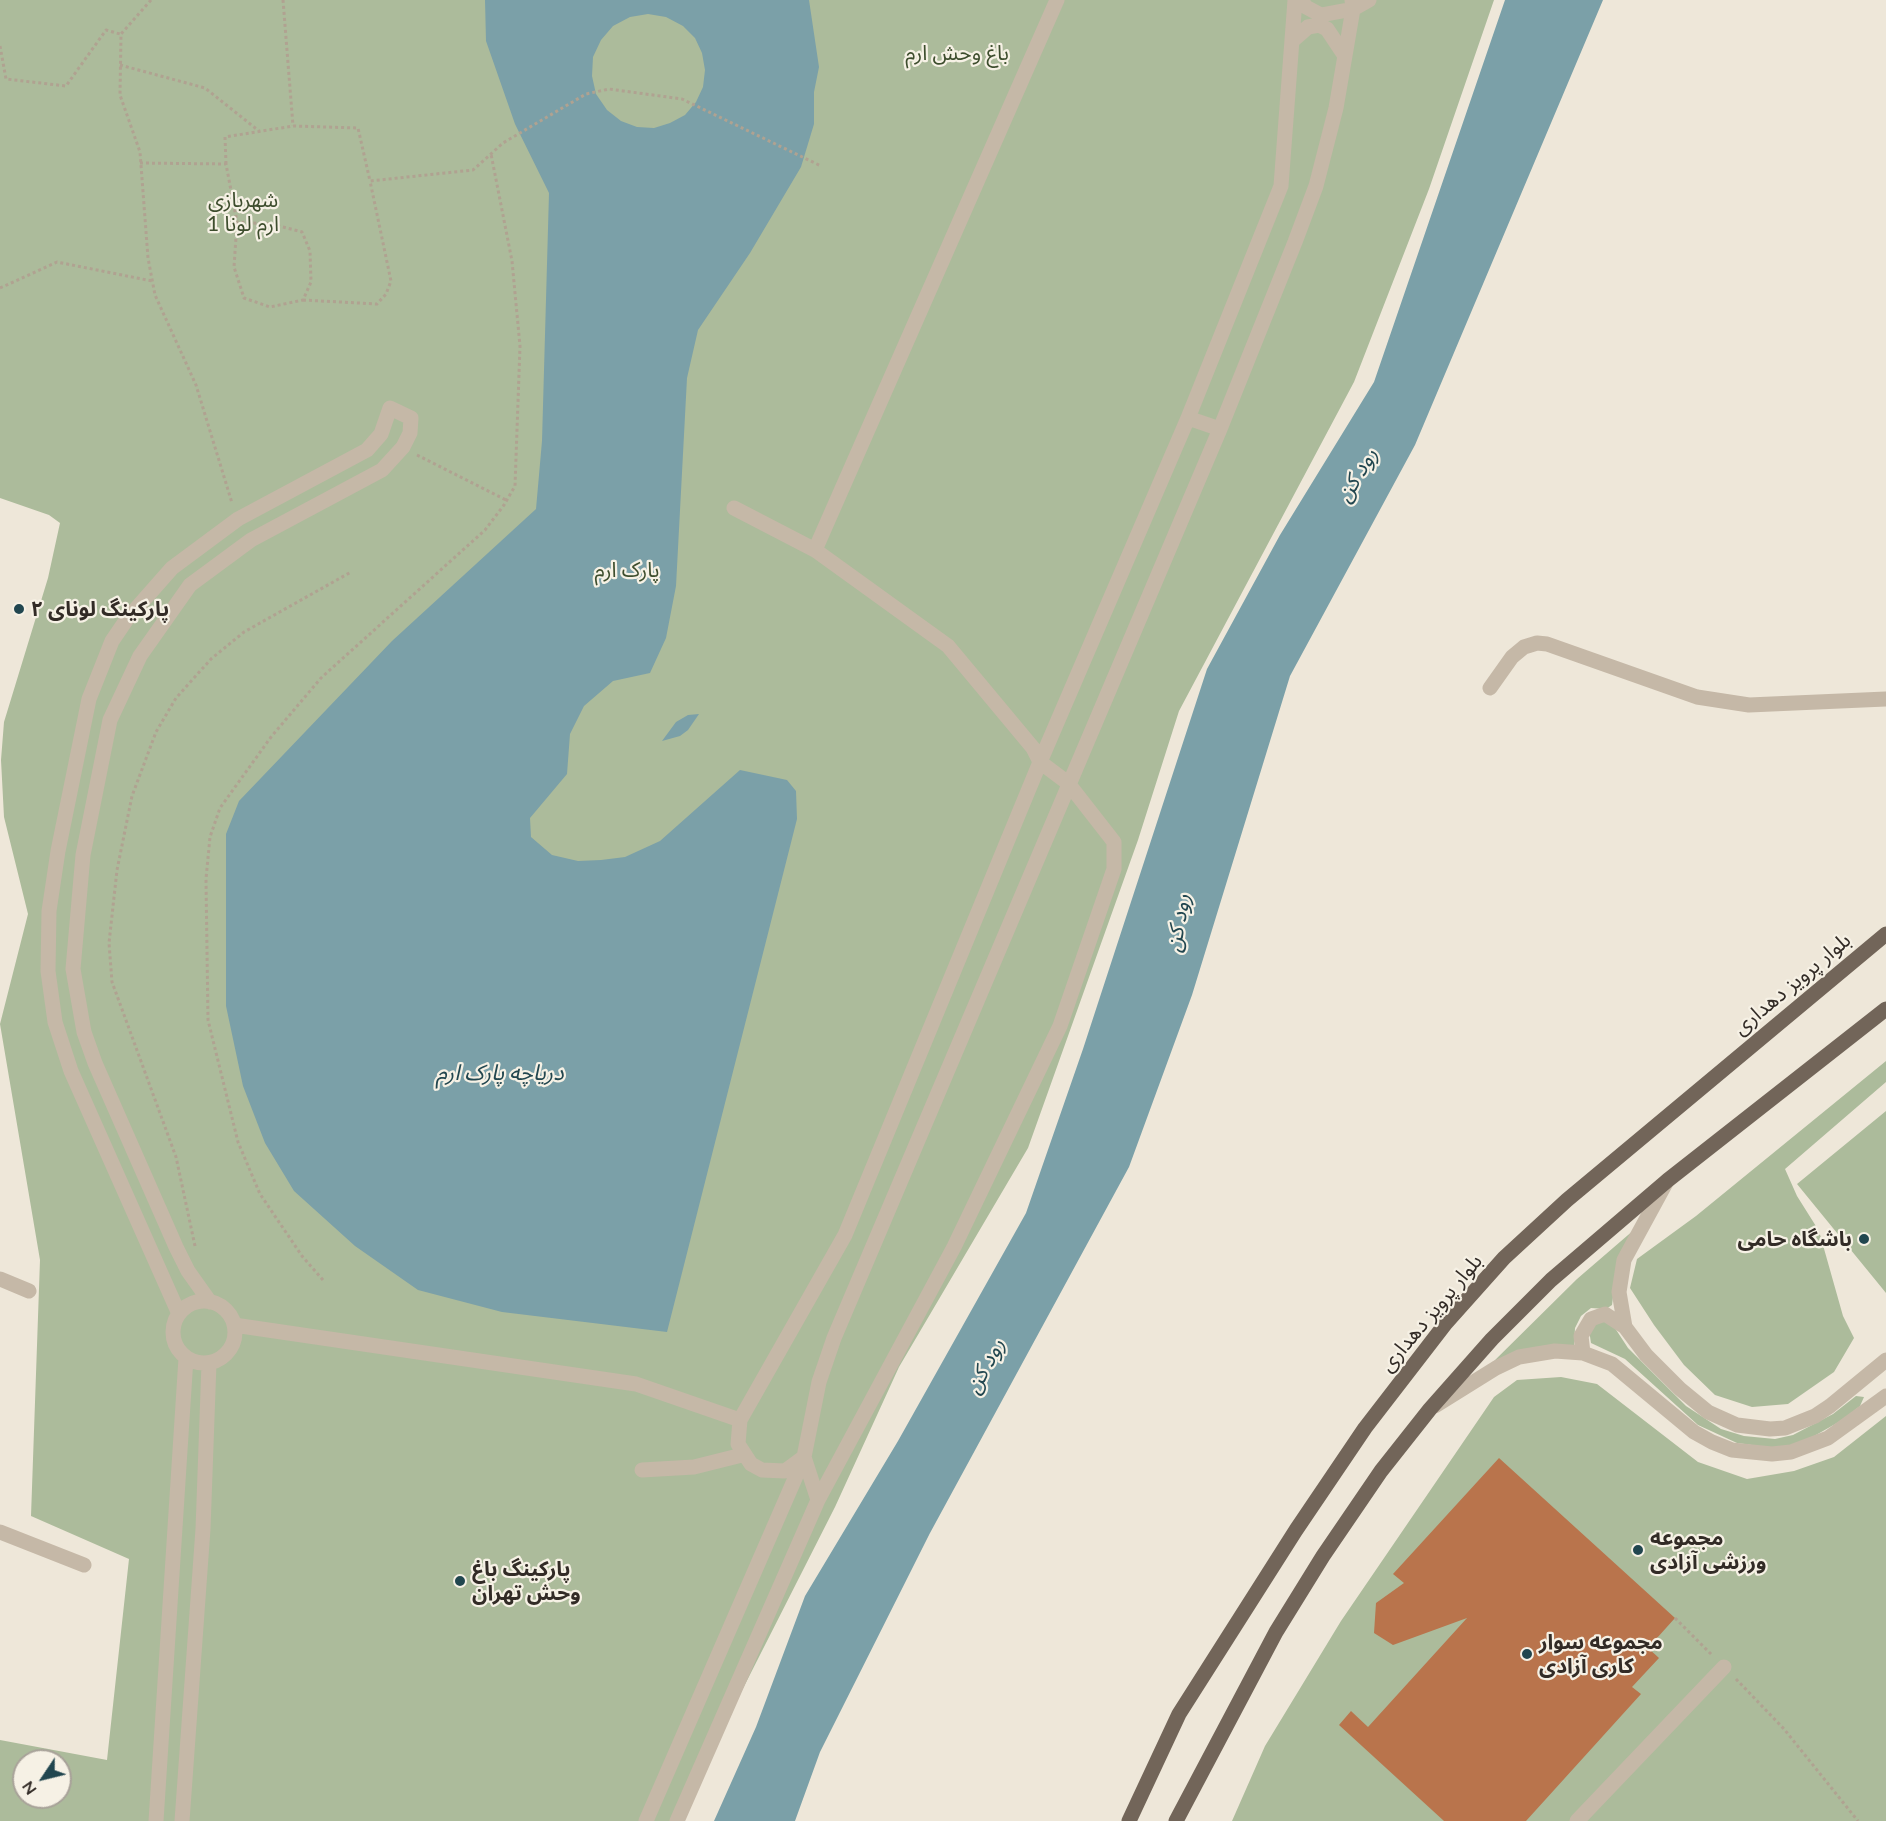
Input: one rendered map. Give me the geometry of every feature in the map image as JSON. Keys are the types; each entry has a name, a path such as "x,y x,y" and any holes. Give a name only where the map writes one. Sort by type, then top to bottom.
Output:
{"main road":[{"name":"بلوار پرویز دهداری","path":"1129,1821 1179,1714 1296,1530 1365,1428 1446,1323 1504,1258 1566,1200 1886,934"},
{"path":"1176,1821 1276,1632 1323,1556 1375,1480 1430,1409 1492,1339 1551,1280 1668,1180 1886,1009"}],"street":[{"path":"815,550 1057,0"},
{"path":"804,1457 785,1471 773,1473 751,1464 742,1455 738,1444 740,1420 844,1235 1040,762 1188,418 1281,186 1295,0"},
{"path":"1301,0 1306,7 1321,15 1369,0"},
{"path":"646,1821 804,1457 819,1382 834,1338 1220,429 1317,186 1336,108 1353,4"},
{"path":"1292,41 1308,27 1319,26 1327,29 1345,56"},
{"path":"179,1314 72,1071 55,1022 48,971 49,910 58,851 89,699 111,641 127,619 172,568 238,519 367,450 381,434 390,408 411,418 410,433 403,447 382,470 251,540 190,585 140,656 110,720 83,855 73,969 84,1032 140,1167 188,1271 210,1302 225,1310 234,1325 231,1347 222,1358 209,1363 201,1363 186,1358 174,1342 174,1323 179,1314 193,1303 210,1302"},
{"path":"1188,418 1220,429"},
{"path":"677,1821 818,1500 954,1247 1060,1026 1114,869 1114,842 1068,783 1040,762 1032,748 948,646 815,550 734,508"},
{"path":"238,519 251,540"},
{"path":"1490,688 1512,657 1524,646 1537,643 1707,699 1749,705 1886,699"},
{"path":"58,851 83,855"},
{"path":"1624,1327 1619,1292 1624,1260 1668,1180"},
{"path":"0,1280 28,1291"},
{"path":"1583,1353 1581,1336 1591,1319 1605,1314 1624,1327 1646,1355 1680,1389 1708,1412 1737,1425 1770,1429 1785,1428 1815,1416 1884,1367"},
{"path":"234,1325 636,1384 740,1420"},
{"path":"1430,1409 1496,1368 1519,1357 1555,1351 1583,1353 1600,1358 1628,1375 1694,1432 1732,1450 1772,1454 1810,1446 1845,1427 1886,1396"},
{"path":"156,1821 186,1358"},
{"path":"182,1821 203,1528 209,1363"},
{"path":"642,1470 694,1467 742,1455"},
{"path":"804,1457 818,1500"},
{"path":"0,1532 84,1566"},
{"path":"1577,1821 1724,1666"}],"path":[{"path":"151,0 121,34 120,65 120,94 140,152 147,258 156,295 195,385 204,419 238,519"},
{"path":"283,0 294,126"},
{"path":"0,46 6,79 66,87 106,30 121,34"},
{"path":"120,65 206,88 260,131"},
{"path":"370,181 473,170 503,143 586,94 609,89 682,99 821,166"},
{"path":"294,126 358,128 391,281 386,294 377,304 303,300 270,307 244,298 234,267 237,222 226,164 225,137 294,126"},
{"path":"323,1280 302,1256 260,1194 238,1142 207,1020 206,879 210,837 220,808 271,737 321,678 485,530 514,486 520,346 512,261 491,154"},
{"path":"140,163 226,164"},
{"path":"237,222 271,224 302,232 310,251 311,282 303,300"},
{"path":"0,288 57,262 152,281"},
{"path":"403,447 506,500"},
{"path":"188,1271 195,1245 176,1157 112,982 109,943 117,870 132,796 156,732 176,698 211,658 244,632 351,573"},
{"path":"1675,1618 1784,1729 1858,1821"}],"green space":[{"name":"پارک ارم","path":"0,0 1494,0 1429,189 1354,382 1179,711 1138,840 1028,1148 899,1367 835,1507 693,1787 681,1821 0,1821 0,1740 48,1749 12,1749 12,1809 72,1809 72,1753 107,1760 129,1559 31,1516 40,1260 0,1024 28,914 4,817 1,760 4,722 48,578 60,523 49,515 0,498"},
{"path":"1886,1061 1886,1082 1785,1169 1797,1196 1819,1231 1843,1316 1854,1338 1834,1372 1788,1404 1752,1407 1715,1395 1684,1365 1630,1288 1637,1259 1696,1216"},
{"name":"باشگاه حامی","path":"1886,1111 1886,1293 1797,1184"},
{"path":"1635,1229 1617,1265 1612,1305 1606,1309 1591,1308 1581,1316 1575,1328 1574,1346 1490,1365 1577,1279"},
{"path":"1599,1320 1611,1322 1628,1348 1686,1406 1721,1429 1744,1436 1775,1439 1793,1435 1833,1414 1856,1396 1864,1397 1860,1406 1844,1419 1802,1443 1774,1448 1737,1443 1698,1425 1625,1359 1591,1343 1589,1330"},
{"name":"مجموعه ورزشی آزادی","path":"1561,1377 1597,1384 1698,1462 1747,1479 1794,1471 1834,1457 1886,1416 1886,1821 1232,1821 1265,1746 1341,1621 1494,1397 1517,1380"}],"water":[{"name":"دریاچه پارک ارم","path":"485,0 809,0 819,67 814,92 814,124 801,167 750,253 698,330 687,378 676,586 666,638 650,673 613,681 584,706 570,734 567,774 530,818 531,837 552,855 578,861 601,860 625,857 660,841 740,770 787,780 796,791 797,819 667,1332 502,1312 418,1290 355,1246 294,1191 265,1143 243,1086 226,1006 226,834 239,801 392,641 536,509 542,441 549,193 515,124 486,41","holes":["648,14 666,17 683,26 695,38 702,53 705,70 703,87 696,102 685,115 654,128 637,127 621,121 607,110 596,94 592,76 593,57 601,40 613,26 630,17"]},
{"name":"رود کن","path":"1505,0 1603,0 1415,445 1290,676 1192,995 1129,1167 930,1533 820,1752 795,1821 714,1821 756,1727 805,1596 898,1441 1026,1213 1083,1049 1207,669 1280,535 1374,382"},
{"path":"699,714 688,730 680,736 662,741 676,722 688,715"}],"building":[{"name":"مجموعه سوار کاری آزادی","path":"1499,1458 1675,1618 1648,1648 1659,1658 1632,1687 1641,1694 1526,1821 1444,1821 1339,1725 1351,1711 1368,1727 1467,1618 1393,1645 1374,1633 1376,1603 1404,1583 1393,1574"}],"place":[{"name":"پارکینگ لونای ۲","path":"19,609"},
{"name":"باشگاه حامی","path":"1864,1239"},
{"name":"مجموعه ورزشی آزادی","path":"1638,1550"},
{"name":"پارکینگ باغ وحش تهران","path":"460,1581"},
{"name":"مجموعه سوار کاری آزادی","path":"1527,1654"}],"park label":[{"name":"باغ وحش ارم","path":"957,53"},
{"name":"شهربازی ارم لونا 1","path":"243,212"}]}
